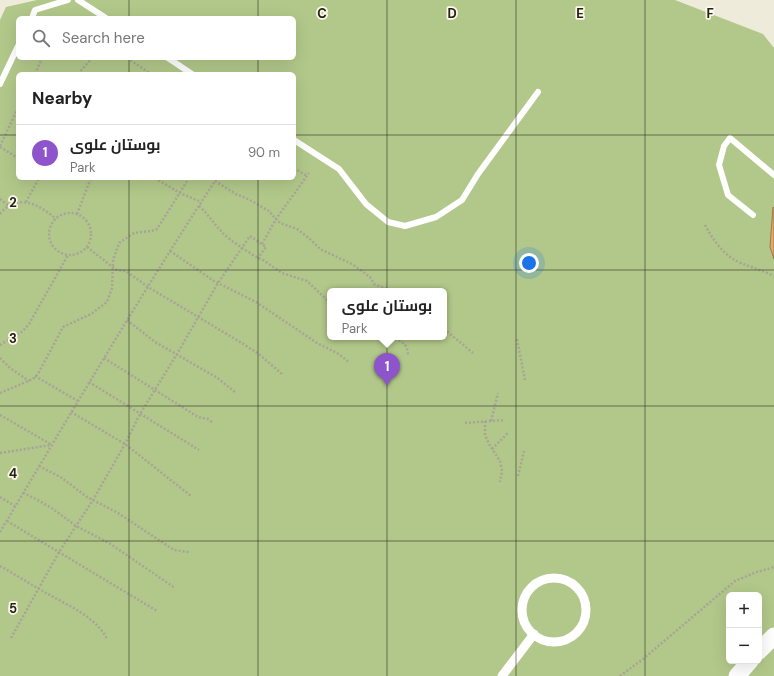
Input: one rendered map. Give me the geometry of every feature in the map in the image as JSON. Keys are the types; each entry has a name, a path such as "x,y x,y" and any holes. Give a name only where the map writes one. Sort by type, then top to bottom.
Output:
{"main road":[{"path":"762,648 774,636"},
{"path":"737,676 747,664"}],"street":[{"path":"554,578 564,579 573,583 580,590 585,599 585,619 580,628 573,635 564,640 554,642 543,640 534,634 526,626 522,616 522,604 526,594 533,585 543,580 554,578"},
{"path":"502,676 534,634"}],"lane":[{"path":"33,16 35,10 68,0"},
{"path":"78,0 103,16"},
{"path":"0,84 16,50"},
{"path":"171,60 189,72"},
{"path":"296,141 339,169 366,204 388,222 405,226 436,217 462,200 478,174 538,92"},
{"path":"753,215 728,195 719,165 724,146 730,138 774,175"}],"path":[{"path":"36,72 41,60"},
{"path":"80,72 90,60"},
{"path":"131,60 148,72"},
{"path":"16,112 0,146 16,157"},
{"path":"262,244 276,219 308,174 296,169"},
{"path":"26,202 38,180"},
{"path":"77,214 90,180"},
{"path":"158,180 180,193 201,202"},
{"path":"0,393 29,381 36,376 63,327 91,314 107,302 112,288 113,260 119,243 134,233 157,229 188,180"},
{"path":"0,532 89,382 215,180"},
{"path":"217,180 236,194 269,211 280,222 297,229 320,249 352,264 370,277 374,284 384,288"},
{"path":"0,199 9,206"},
{"path":"0,214 9,206 26,202 42,208 56,219"},
{"path":"199,206 212,218 221,232 282,273 307,281 327,300"},
{"path":"65,214 77,214 84,218 92,231 87,248 77,254 68,255 57,251 52,246 50,240 50,227 56,219 65,214"},
{"path":"705,224 712,239 734,259 774,276"},
{"path":"11,638 59,552 93,500 125,444 140,414 156,390 218,283 250,236 266,247 258,258"},
{"path":"87,248 117,270 126,271 148,287 260,355 282,374"},
{"path":"170,251 218,283 256,302 317,343 337,353 349,362"},
{"path":"0,345 23,331 29,324 68,255"},
{"path":"128,320 155,342 216,377 235,392"},
{"path":"447,331 473,353"},
{"path":"517,339 525,380"},
{"path":"396,340 404,343 408,349 408,356"},
{"path":"0,358 10,368 29,381"},
{"path":"104,358 198,417 208,419 213,423"},
{"path":"36,376 78,401"},
{"path":"89,382 198,450"},
{"path":"491,421 498,393"},
{"path":"71,412 125,444 191,496"},
{"path":"0,415 52,445"},
{"path":"465,422 505,420"},
{"path":"485,422 485,435 492,450 500,461 502,471 500,482"},
{"path":"492,450 508,433"},
{"path":"0,453 52,445"},
{"path":"518,476 524,451"},
{"path":"39,466 62,478 93,500 118,514 174,550 189,552"},
{"path":"23,493 53,509 76,526 109,543 176,588"},
{"path":"0,497 15,506"},
{"path":"7,521 157,611"},
{"path":"0,566 89,619 104,632 107,639"},
{"path":"620,676 734,581 774,567"}],"green space":[{"path":"37,0 675,0 763,34 774,48 774,676 0,676 0,20 6,7"}],"building":[{"path":"773,207 774,208 774,259 770,247"}],"place":[{"name":"بوستان علوی","path":"387,386"}]}
